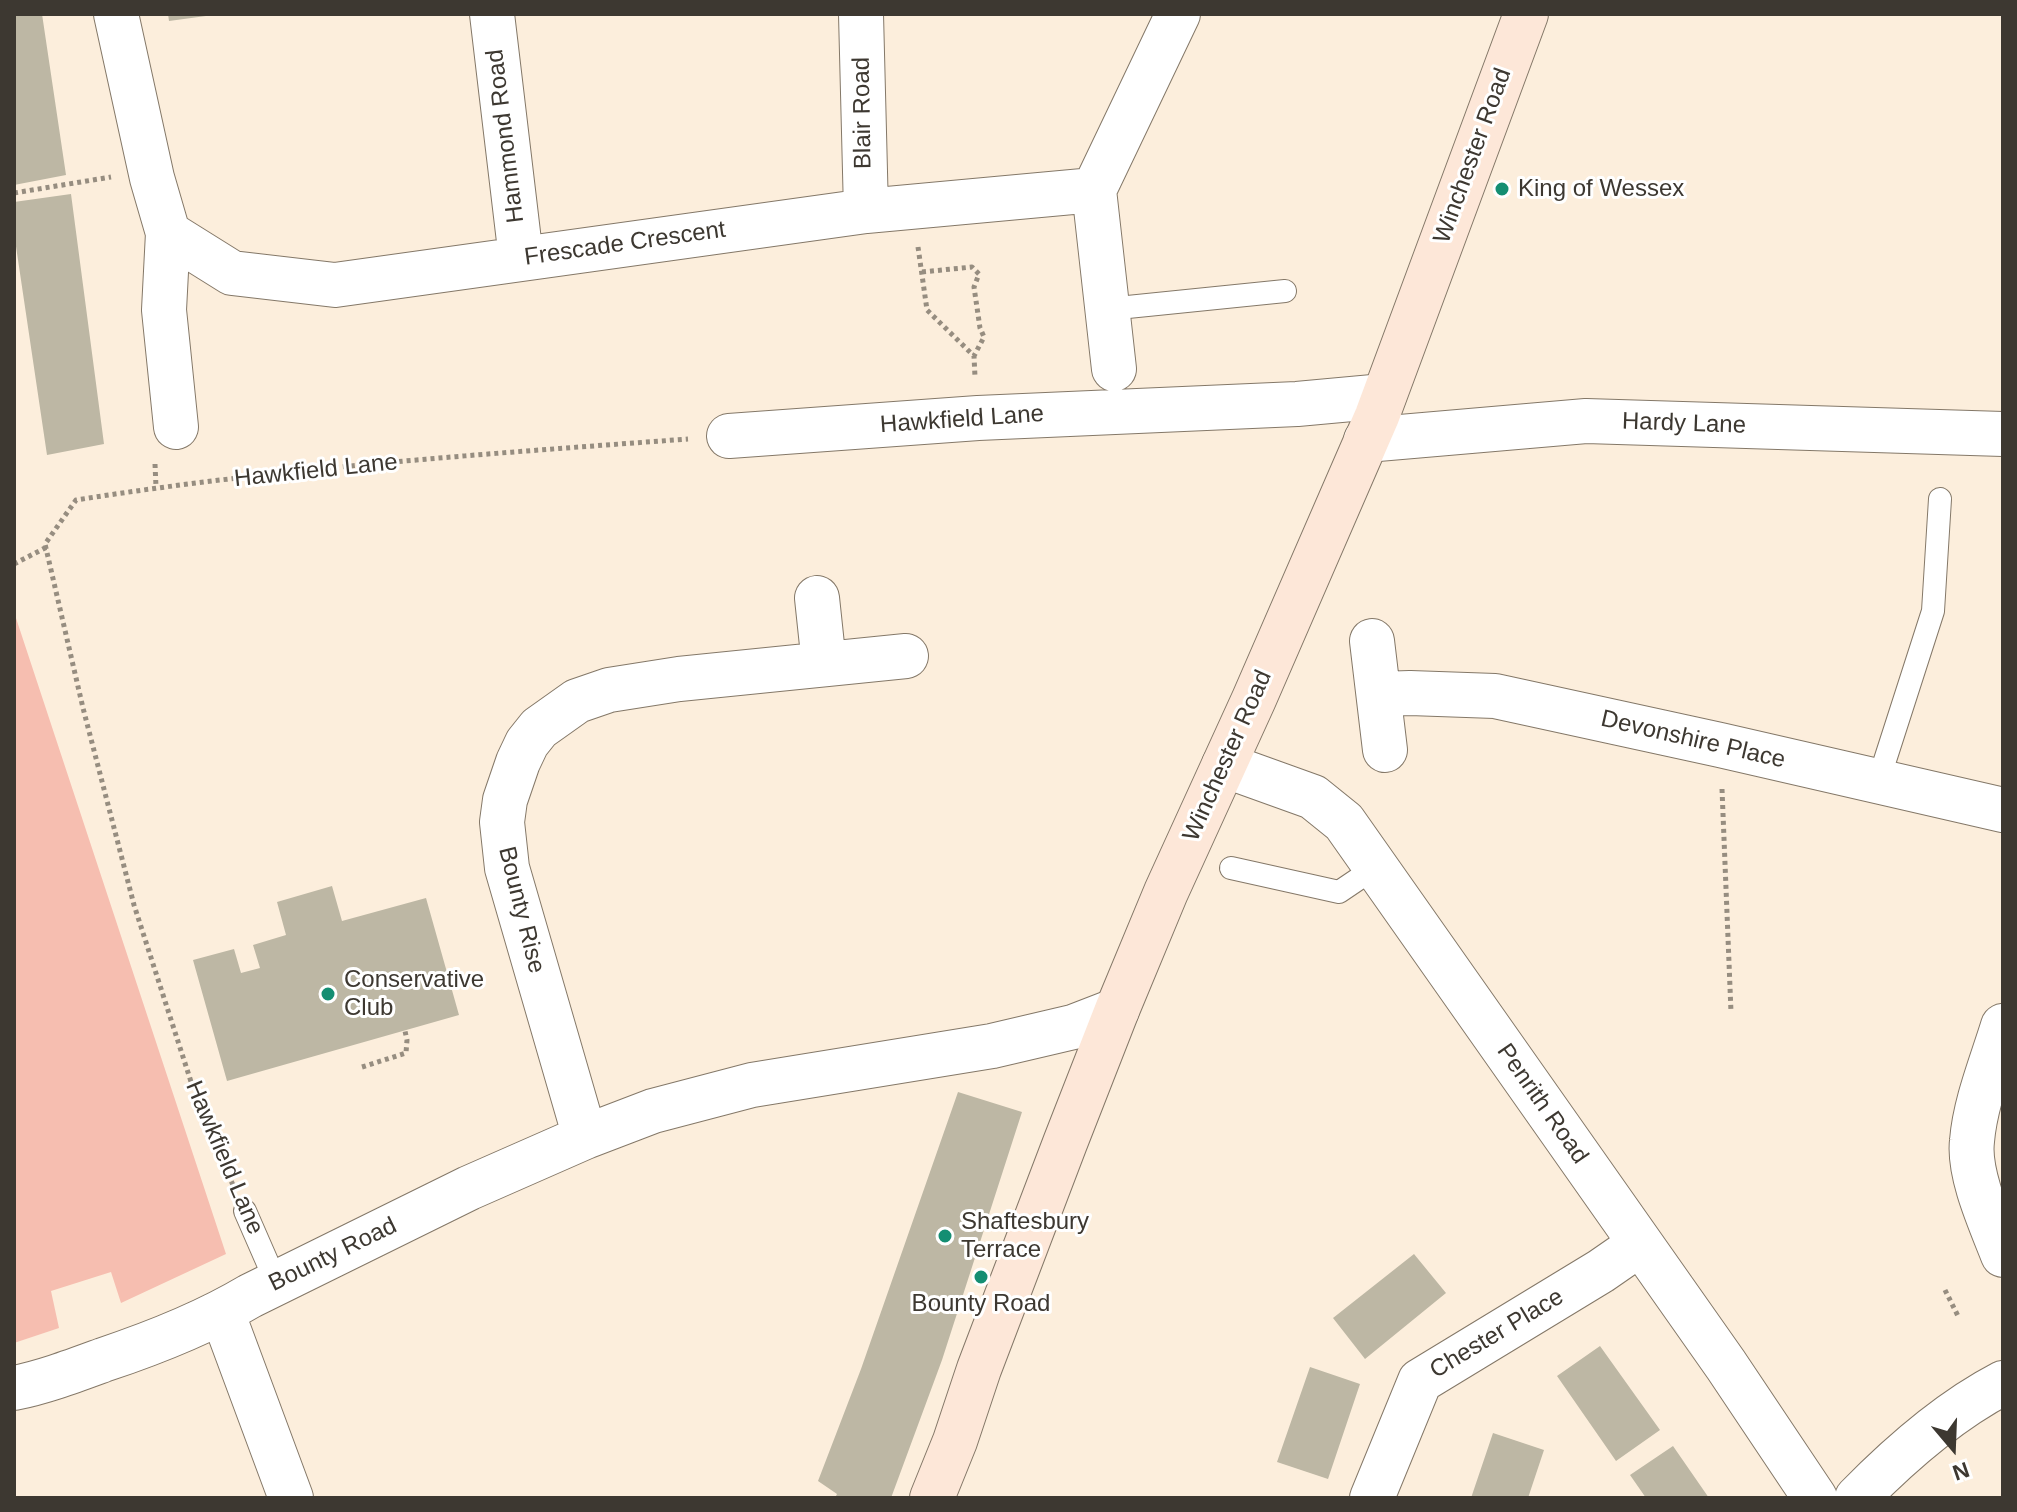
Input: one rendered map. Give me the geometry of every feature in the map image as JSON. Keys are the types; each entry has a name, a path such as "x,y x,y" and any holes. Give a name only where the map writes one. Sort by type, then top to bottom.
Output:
{"street":[{"path":"116,14 152,178 168,233 164,310 176,427"},
{"name":"Hammond Road","path":"492,14 521,258"},
{"name":"Blair Road","path":"861,14 866,211"},
{"path":"1114,369 1094,190 1178,14"},
{"name":"Winchester Road","path":"932,1498 1117,1010 1384,396 1526,14"},
{"name":"Frescade Crescent","path":"168,233 232,273 335,285 866,211 1094,190"},
{"name":"Hawkfield Lane","path":"729,436 978,418 1297,404 1384,396"},
{"name":"Hardy Lane","path":"1366,440 1586,421 2003,434"},
{"path":"817,598 824,664"},
{"path":"1372,641 1385,750"},
{"name":"Bounty Rise","path":"585,1137 515,897 503,844 505,800 527,743 539,728 577,701 609,690 679,679 906,656"},
{"name":"Devonshire Place","path":"1379,694 1495,696 2003,810"},
{"name":"Penrith Road","path":"1224,765 1313,797 1344,822 1726,1365 1815,1498"},
{"name":"Bounty Road","path":"14,1388 41,1382 159,1341 469,1188 653,1111 752,1085 992,1046 1073,1027 1117,1010"},
{"path":"2003,1026 1976,1115 1971,1144 1976,1181 2003,1255"},
{"name":"Chester Place","path":"1372,1498 1420,1381 1640,1244"},
{"path":"222,1312 291,1498"},
{"path":"1857,1498 1905,1452 1961,1407 2003,1383"}],"lane":[{"path":"1108,309 1285,291"},
{"path":"1878,782 1933,611 1940,499"},
{"path":"1231,868 1339,892 1376,867"},
{"name":"Hawkfield Lane","path":"245,1211 276,1282"}],"path":[{"path":"14,193 120,176"},
{"path":"915,207 927,310 974,356"},
{"path":"922,272 972,267 979,274 974,287 984,337 974,356 978,418"},
{"name":"Hawkfield Lane","path":"245,1211 204,1122 134,905 45,544 76,500 156,487 441,458 729,436"},
{"path":"14,564 47,547"},
{"path":"1720,745 1731,1012"},
{"path":"362,1067 406,1053 405,1031"},
{"path":"1945,1290 1958,1316"}],"shaded area":[{"path":"14,612 226,1254 121,1303 111,1272 51,1291 59,1328 14,1343"}],"building":[{"path":"14,14 42,14 66,175 14,185"},
{"path":"168,14 206,14 206,16 169,21"},
{"path":"71,194 104,444 47,455 14,233 14,202"},
{"name":"Conservative Club","path":"332,886 342,921 426,898 459,1015 227,1081 193,960 234,949 241,973 260,968 253,945 286,935 277,902"},
{"name":"Shaftesbury Terrace","path":"958,1092 1022,1112 942,1360 891,1498 835,1498 837,1494 818,1481 861,1369"},
{"path":"1414,1254 1446,1293 1365,1359 1333,1318"},
{"path":"1600,1346 1660,1430 1616,1461 1557,1376"},
{"path":"1310,1367 1360,1384 1328,1479 1277,1462"},
{"path":"1493,1433 1544,1450 1528,1498 1471,1498"},
{"path":"1673,1446 1709,1498 1646,1498 1630,1475"}],"place":[{"name":"King of Wessex","path":"1502,189"},
{"name":"Conservative Club","path":"328,994"},
{"name":"Shaftesbury Terrace","path":"945,1236"},
{"name":"Bounty Road","path":"981,1277"}]}
